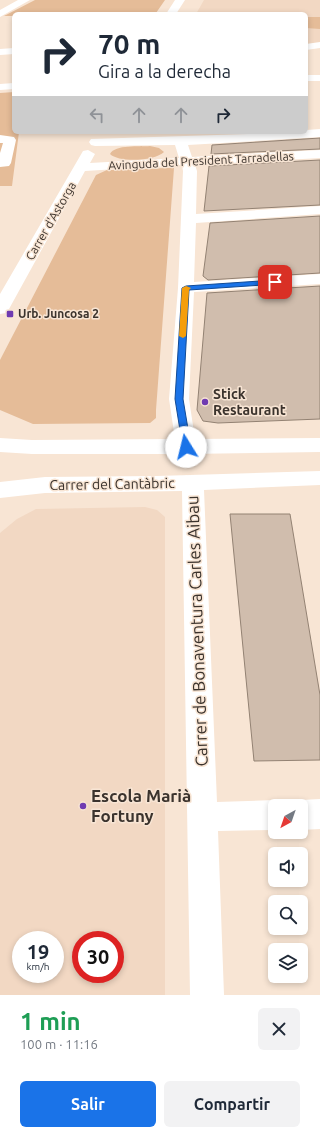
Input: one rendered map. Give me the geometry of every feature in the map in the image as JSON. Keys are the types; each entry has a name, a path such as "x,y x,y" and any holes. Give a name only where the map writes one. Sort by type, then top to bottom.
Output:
{"street":[{"path":"0,14 25,0"},
{"path":"173,12 180,0"},
{"path":"308,47 320,45"},
{"path":"0,52 12,51"},
{"path":"308,78 320,78"},
{"path":"0,87 12,86"},
{"name":"Avinguda del President Tarradellas","path":"97,137 181,142 274,138 320,134"},
{"name":"Carrer d'Astorga","path":"0,309 97,137"},
{"path":"0,139 10,140 4,163 0,162"},
{"path":"181,142 190,171 186,288 179,399 186,447"},
{"name":"Avinguda del President Tarradellas","path":"81,167 320,154"},
{"path":"188,219 320,210"},
{"path":"186,288 320,279"},
{"path":"0,445 32,447 320,445"},
{"name":"Carrer del Cantàbric","path":"0,490 45,485 193,483 320,478"},
{"name":"Carrer de Bonaventura Carles Aibau","path":"193,483 207,995"},
{"path":"308,815 320,814"},
{"path":"203,817 268,815"}],"shaded area":[{"path":"35,0 165,0 157,12 12,12 12,16 4,16"},
{"path":"204,0 320,0 320,44 308,45 308,12 197,12"},
{"path":"308,17 320,17 320,29 308,28"},
{"path":"12,92 12,134 19,134 12,186 0,186 0,93"},
{"path":"150,146 159,148 164,152 153,157 137,160 121,159 110,154 122,147"},
{"path":"174,168 156,418 150,423 33,424 0,410 0,360 96,175 107,170"},
{"name":"Escola Marià Fortuny","path":"145,507 157,510 165,517 165,995 0,995 0,533 17,519 36,509"}],"building":[{"path":"320,138 320,149 211,154 212,145"},
{"path":"320,160 320,205 204,211 209,166"},
{"path":"320,216 320,273 208,280 203,276 210,223"},
{"path":"320,286 320,419 218,423 203,421 197,410 207,293"},
{"path":"230,514 290,514 320,695 320,760 254,761"}],"slow traffic":[{"path":"183,336 186,288 188,288"}],"place":[{"name":"Urb. Juncosa 2","path":"10,314"},
{"name":"Stick Restaurant","path":"205,402"},
{"name":"Escola Marià Fortuny","path":"83,806"}],"route":[{"path":"186,447 179,399 186,288 275,282"}]}
